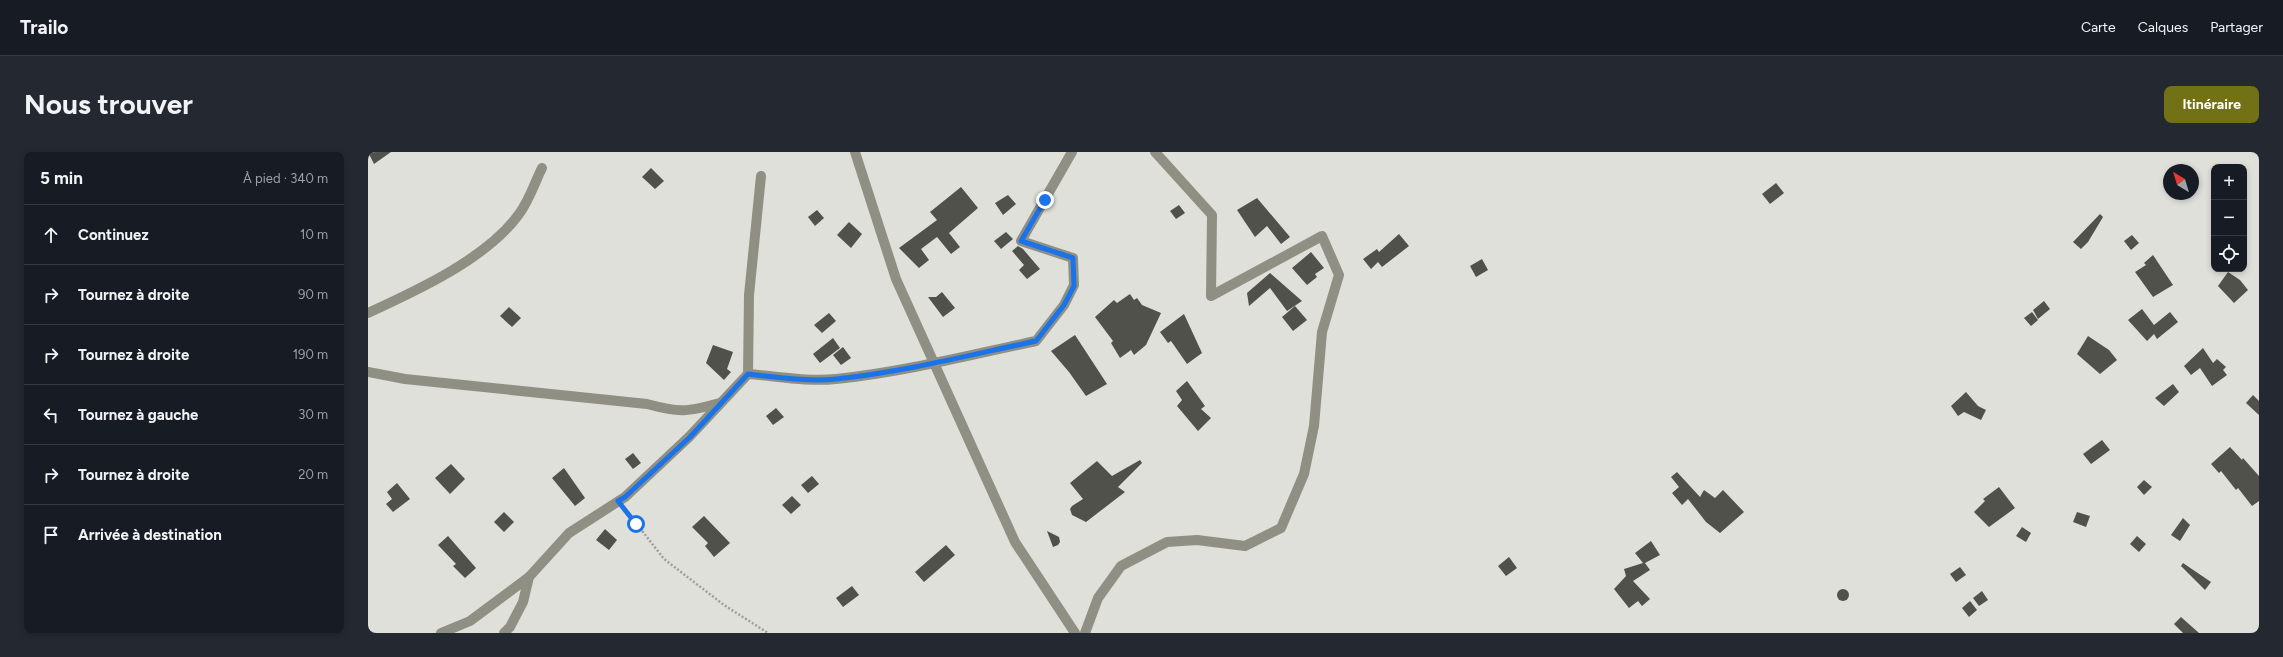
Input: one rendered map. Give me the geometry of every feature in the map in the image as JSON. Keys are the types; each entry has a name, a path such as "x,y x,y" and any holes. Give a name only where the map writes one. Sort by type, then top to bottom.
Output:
{"street":[{"path":"855,152 896,279 1015,542 1075,633"},
{"path":"748,374 794,378 834,379 934,362 1036,341 1064,305 1074,286 1073,258 1021,241 1072,152"},
{"path":"1085,633 1098,598 1121,566 1167,542 1197,540 1245,546 1281,528 1304,474 1313,433 1322,332 1339,275 1322,236 1211,296 1212,215 1155,152"},
{"path":"368,313 412,293 485,249 520,214 542,168"},
{"path":"441,633 470,621 529,577 569,533 625,497 690,437 748,374 749,295 761,176"},
{"path":"368,372 405,379 647,404 675,410 688,411 720,403"},
{"path":"504,633 510,627 523,602 529,577"}],"path":[{"path":"618,501 664,559 724,605 768,633"}],"building":[{"path":"368,152 391,152 374,164"},
{"path":"651,168 664,181 655,189 642,177"},
{"path":"1776,183 1784,193 1770,204 1762,194"},
{"path":"961,187 978,208 949,233 960,247 951,254 937,237 921,249 929,260 919,268 899,248 937,220 930,212"},
{"path":"1008,195 1016,204 1003,215 995,203"},
{"path":"1257,198 1290,237 1281,244 1267,226 1255,237 1237,210"},
{"path":"1179,205 1185,213 1176,219 1170,211"},
{"path":"817,210 824,218 815,226 808,217"},
{"path":"2100,214 2103,217 2088,242 2081,249 2073,242"},
{"path":"849,222 862,234 851,248 837,235"},
{"path":"1006,232 1013,239 1001,249 994,241"},
{"path":"1399,234 1409,246 1382,267 1378,262 1371,269 1363,259 1377,249 1379,252"},
{"path":"2132,235 2139,243 2131,250 2124,241"},
{"path":"1018,246 1023,249 1040,269 1027,279 1019,270 1024,265 1012,251"},
{"path":"1311,252 1324,268 1315,274 1317,277 1307,285 1292,268"},
{"path":"2153,255 2173,285 2153,297 2135,272 2146,265 2144,263"},
{"path":"1482,259 1488,270 1476,277 1470,266"},
{"path":"2228,272 2240,280 2248,290 2234,303 2218,286"},
{"path":"1270,273 1302,301 1287,311 1270,288 1249,306 1247,293"},
{"path":"942,292 955,308 943,317 928,297 936,297"},
{"path":"1130,294 1134,300 1137,298 1142,305 1161,313 1146,345 1134,355 1131,350 1120,358 1111,343 1113,341 1095,317 1114,300 1117,303"},
{"path":"2044,301 2050,309 2038,319 2033,310"},
{"path":"1295,306 1307,320 1293,331 1282,317"},
{"path":"509,307 521,318 512,327 500,316"},
{"path":"2142,309 2154,325 2170,312 2178,322 2157,339 2154,334 2147,341 2128,320"},
{"path":"2032,312 2038,320 2031,326 2024,318"},
{"path":"829,313 836,321 822,333 814,325"},
{"path":"1184,314 1202,353 1187,364 1171,341 1168,343 1160,332"},
{"path":"1075,335 1107,384 1086,396 1069,372 1051,351"},
{"path":"2088,336 2109,350 2117,360 2100,374 2077,354"},
{"path":"833,338 840,348 820,363 813,354"},
{"path":"713,345 733,352 727,369 731,372 724,380 706,363"},
{"path":"843,347 851,358 841,365 833,355"},
{"path":"2203,348 2213,363 2217,359 2226,367 2223,370 2227,375 2212,386 2200,368 2191,375 2184,366"},
{"path":"1187,381 1205,406 1201,409 1211,418 1198,431 1177,406 1182,400 1176,391"},
{"path":"2173,384 2179,392 2164,406 2155,398"},
{"path":"1966,392 1978,406 1986,410 1981,420 1964,412 1958,416 1951,406"},
{"path":"2253,395 2259,401 2259,415 2246,403"},
{"path":"776,408 784,417 773,425 766,416"},
{"path":"2102,440 2110,450 2091,464 2083,454"},
{"path":"2230,447 2242,460 2243,458 2259,476 2259,501 2252,506 2238,488 2236,490 2221,471 2219,473 2211,464"},
{"path":"633,453 641,463 633,469 625,459"},
{"path":"1140,460 1142,463 1118,487 1125,492 1086,522 1072,515 1070,509 1072,506 1083,499 1070,483 1097,461 1112,476"},
{"path":"451,464 465,479 450,494 435,478"},
{"path":"564,468 585,498 575,506 552,478"},
{"path":"1677,472 1700,497 1704,490 1715,498 1723,490 1744,512 1720,533 1706,522 1688,499 1682,505 1672,493 1679,487 1671,477"},
{"path":"812,476 819,484 808,493 801,485"},
{"path":"2144,480 2152,487 2144,495 2137,487"},
{"path":"397,483 410,499 393,512 386,504 392,499 387,492"},
{"path":"1999,487 2015,508 1989,527 1974,512 1985,501 1983,499"},
{"path":"792,496 801,505 791,514 782,505"},
{"path":"504,512 514,522 504,532 494,522"},
{"path":"2077,512 2090,516 2086,527 2073,522"},
{"path":"704,516 730,543 714,557 705,546 708,543 692,527"},
{"path":"2183,518 2190,525 2180,541 2171,535"},
{"path":"2022,527 2031,533 2026,542 2016,536"},
{"path":"605,529 617,540 609,550 596,540"},
{"path":"1047,531 1059,537 1060,542 1058,545 1053,547"},
{"path":"448,536 476,568 465,578 453,566 456,564 438,545"},
{"path":"2137,536 2146,544 2139,552 2130,544"},
{"path":"1651,541 1660,555 1645,563 1650,570 1633,581 1650,599 1642,606 1638,601 1629,608 1614,589 1626,576 1624,569 1643,563 1635,553"},
{"path":"946,545 955,555 924,582 915,572"},
{"path":"1509,557 1517,568 1506,576 1498,566"},
{"path":"2183,563 2211,582 2205,590 2181,566"},
{"path":"1960,567 1966,575 1956,582 1950,574"},
{"path":"852,586 859,595 843,607 836,598"},
{"path":"1843,589 1847,591 1849,595 1847,599 1843,601 1839,599 1837,595 1839,591"},
{"path":"1982,591 1988,600 1979,606 1973,598"},
{"path":"1970,601 1977,610 1969,617 1962,608"},
{"path":"2181,617 2199,633 2183,633 2174,624"}],"route":[{"path":"636,524 618,501 625,497 690,437 748,374 794,378 834,379 902,369 1036,341 1064,305 1074,286 1073,258 1021,241 1045,200"}]}
